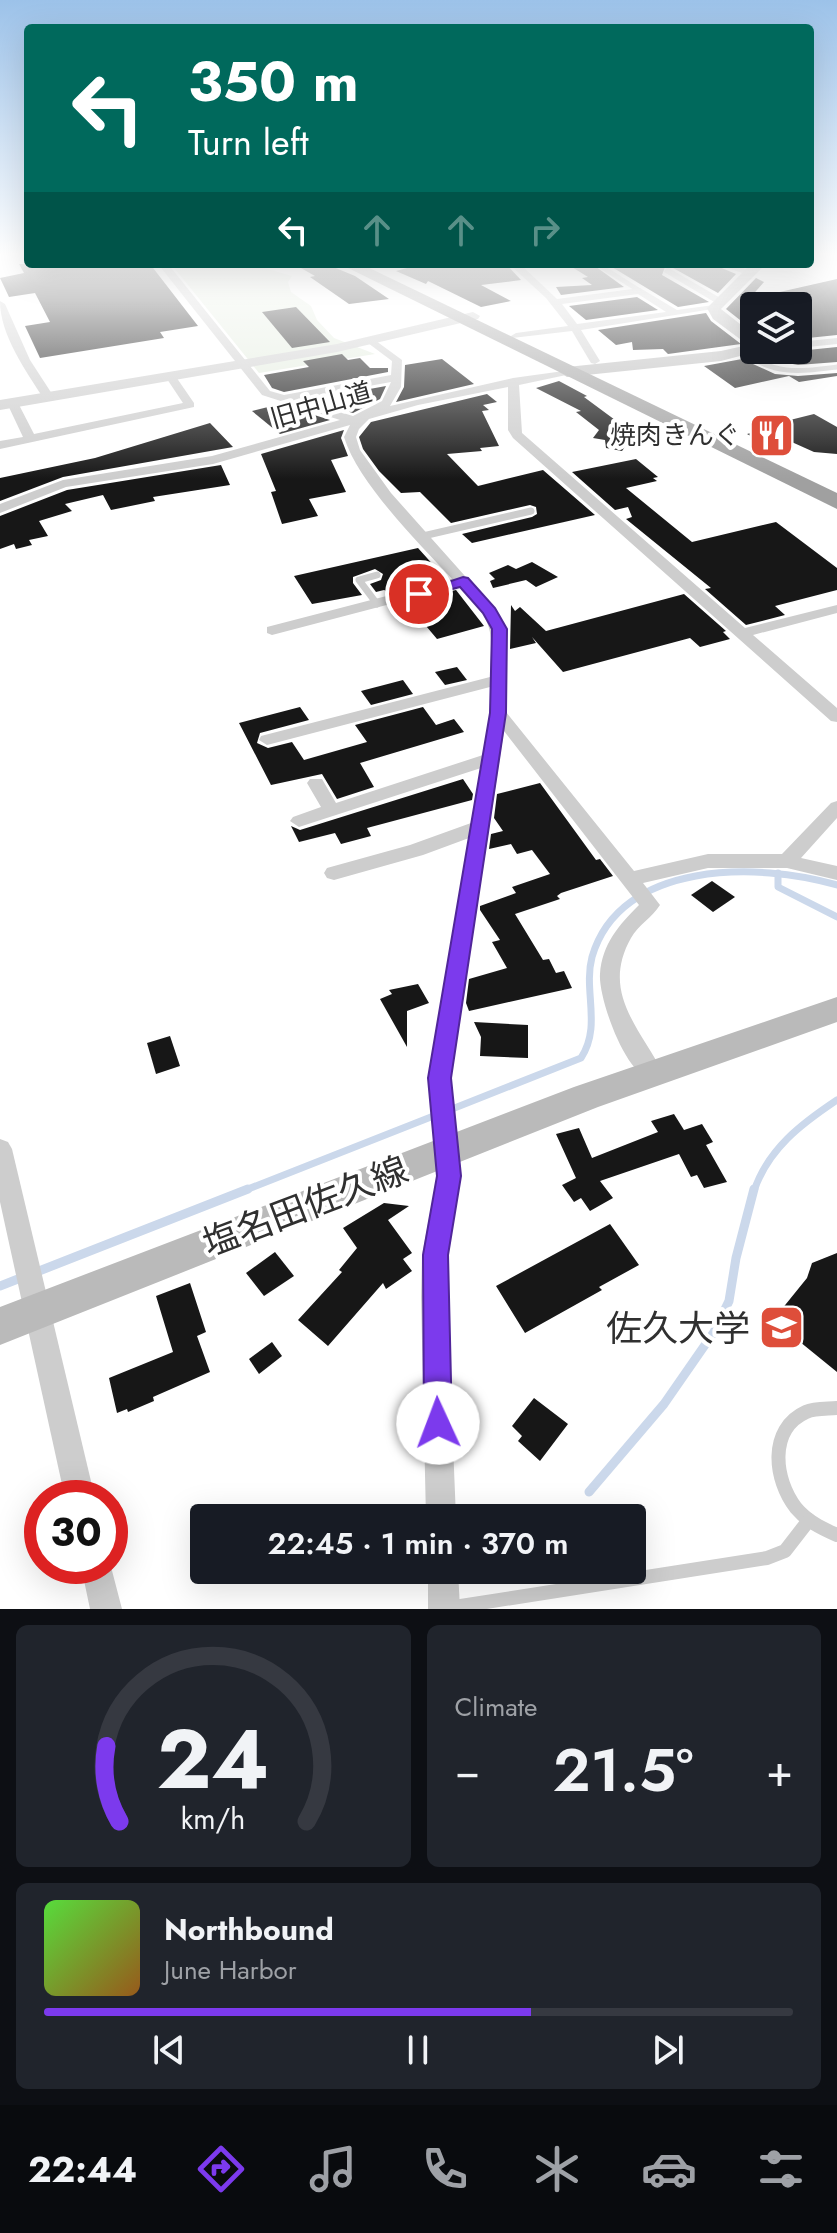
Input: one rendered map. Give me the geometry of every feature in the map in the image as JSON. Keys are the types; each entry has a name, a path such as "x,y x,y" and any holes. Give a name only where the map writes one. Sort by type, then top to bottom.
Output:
{"highway":[{"path":"492,329 582,368 837,502"},
{"path":"497,329 837,492"}],"main road":[{"name":"旧中山道","path":"582,368 740,349"},
{"name":"塩名田佐久線","path":"0,1326 30,1285 445,1128 652,1073 837,1009"}],"street":[{"path":"11,329 25,360 48,397"},
{"path":"215,329 266,393 357,419"},
{"path":"30,439 7,404 372,341 421,329"},
{"path":"516,336 563,329"},
{"path":"577,329 582,368"},
{"path":"372,341 397,360 393,396 357,419 350,433 353,451 497,621 498,713 440,1078 447,1199 435,1255 434,1297 441,1504"},
{"path":"812,343 833,341 837,356"},
{"name":"旧中山道","path":"0,509 63,484 213,460 357,419 513,381 582,368"},
{"path":"0,445 190,405 170,376"},
{"path":"282,399 395,378"},
{"path":"513,381 514,430 517,435 837,717"},
{"path":"272,630 463,581"},
{"path":"740,634 837,609"},
{"path":"267,740 356,710 498,680"},
{"path":"498,713 638,888 647,910 634,919 621,936 611,964 610,996 626,1038 652,1073"},
{"path":"299,821 490,759"},
{"path":"316,783 332,811"},
{"path":"787,861 837,807"},
{"path":"334,873 353,859 479,827"},
{"path":"638,888 708,861 787,861 837,873"},
{"path":"0,1149 76,1480"},
{"path":"100,1584 106,1609"},
{"path":"443,1584 444,1609"}],"lane":[{"path":"762,364 766,370 785,373 837,367"},
{"path":"486,511 494,519"},
{"path":"423,536 531,511"},
{"path":"377,575 359,580 377,604"},
{"path":"837,1408 817,1407 800,1413 787,1425 779,1441 777,1461 781,1482 793,1503 809,1520 837,1535"},
{"path":"444,1609 767,1558 785,1551 809,1520"}],"shaded area":[{"path":"224,329 326,329 334,338 375,354 259,373"}],"building":[{"path":"26,329 178,329 160,332 164,338 40,358"},
{"path":"276,329 317,329 330,342 292,348"},
{"path":"722,329 740,343 668,354 663,349 633,350 632,342 616,345 598,330"},
{"path":"812,329 837,329 837,335 812,338"},
{"path":"837,347 837,362 812,364 812,350"},
{"path":"342,354 348,360 360,358 370,368 388,368 388,372 284,392 272,388 264,375 309,367 303,361"},
{"path":"442,359 474,384 396,402 404,387 405,365"},
{"path":"740,359 740,364 753,364 775,374 837,373 837,376 799,382 789,376 735,388 704,366"},
{"path":"559,381 587,396 584,397 634,434 622,451 606,448 605,440 593,438 599,430 576,412 581,411 536,388"},
{"path":"386,386 380,399 353,413 310,400"},
{"path":"487,394 497,402 483,405 489,410 482,411 499,446 447,454 478,486 543,470 595,515 472,543 462,534 532,517 537,514 536,507 530,505 451,523 420,492 401,493 363,449 359,437 371,422"},
{"path":"280,404 330,420 280,434 252,411"},
{"path":"814,414 837,427 837,454 814,452 785,439 759,449 762,442 747,434 770,428 774,421 782,418 790,420"},
{"path":"210,423 233,447 63,477 0,501 0,478 95,458"},
{"path":"344,430 341,438 348,456 331,460 346,492 309,499 318,516 282,524 271,492 276,491 261,454"},
{"path":"636,459 658,477 653,478 657,481 626,488 692,542 776,522 837,568 837,590 775,606 785,615 746,625 705,589 711,588 626,519 632,517 628,507 615,510 572,472"},
{"path":"221,465 230,485 153,497 155,501 111,510 103,495 65,504 72,511 39,521 48,536 29,540 32,545 16,549 14,544 0,549 0,516 67,490"},
{"path":"418,548 445,578 389,592 376,592 370,584 381,580 383,574 375,569 353,577 353,583 362,595 312,604 294,576"},
{"path":"532,562 558,577 536,587 526,580 493,588 490,581 495,579 489,573 508,565 516,569"},
{"path":"456,590 484,626 437,639 416,614 409,616 399,605"},
{"path":"684,594 726,631 723,632 730,639 700,647 690,638 563,672 532,637 536,643 510,649 511,605 515,611 520,607 546,631"},
{"path":"457,667 467,680 445,685 435,672"},
{"path":"403,680 413,694 371,705 361,691"},
{"path":"300,707 309,720 260,733 257,743 268,748 292,742 304,760 367,742 355,725 423,707 436,725 454,719 464,732 360,763 374,787 337,799 322,774 271,785 239,723"},
{"path":"463,779 473,794 472,800 367,828 371,836 341,844 335,833 299,842 291,826 300,830"},
{"path":"540,783 596,860 600,859 613,876 561,893 557,896 560,899 515,914 543,960 549,959 556,973 564,971 572,988 469,1011 466,1003 469,979 507,968 492,942 500,940 480,906 516,893 512,887 550,874 532,850 517,854 511,844 489,849 491,834 503,831 494,818 497,794"},
{"path":"712,881 735,897 713,912 691,895"},
{"path":"418,984 429,1003 407,1011 407,1047 380,999 392,994 389,990"},
{"path":"474,1022 528,1025 528,1058 480,1056 481,1037"},
{"path":"170,1036 180,1066 156,1074 147,1043"},
{"path":"674,1114 684,1130 702,1124 713,1142 706,1145 727,1182 704,1188 697,1175 691,1177 679,1154 600,1181 613,1198 590,1211 581,1198 574,1202 562,1185 576,1178 556,1134 579,1128 592,1158 658,1132 651,1121"},
{"path":"384,1203 409,1206 388,1220 412,1253 403,1259 412,1271 386,1289 383,1283 328,1346 298,1320 342,1272 339,1270 357,1248 343,1228"},
{"path":"610,1224 639,1265 599,1287 602,1290 525,1333 496,1286"},
{"path":"275,1252 294,1276 264,1296 246,1273"},
{"path":"837,1253 837,1372 773,1320 807,1278 812,1263"},
{"path":"190,1283 206,1332 197,1336 210,1372 153,1397 154,1401 128,1412 127,1409 117,1413 109,1378 173,1352 156,1296"},
{"path":"272,1342 282,1356 259,1374 249,1359"},
{"path":"534,1398 568,1424 540,1461 518,1441 522,1436 512,1426"}],"waterway":[{"path":"447,1111 581,1058 590,1034 592,957 607,925 631,902 661,886 696,876 733,872 778,874"},
{"path":"778,874 837,885"},
{"path":"778,874 778,887 837,917"},
{"path":"754,1191 768,1162 787,1139 837,1100"},
{"path":"243,1191 436,1115"},
{"path":"34,1273 248,1189"},
{"path":"589,1492 664,1404 714,1332 729,1301 736,1258 754,1189"},
{"path":"0,1286 23,1277"}],"place":[{"name":"焼肉きんぐ","path":"771,435"},
{"name":"佐久大学","path":"781,1328"}],"route":[{"path":"419,594 463,581 497,621 499,629 498,713 440,1078 449,1176 435,1255 438,1423"}]}
